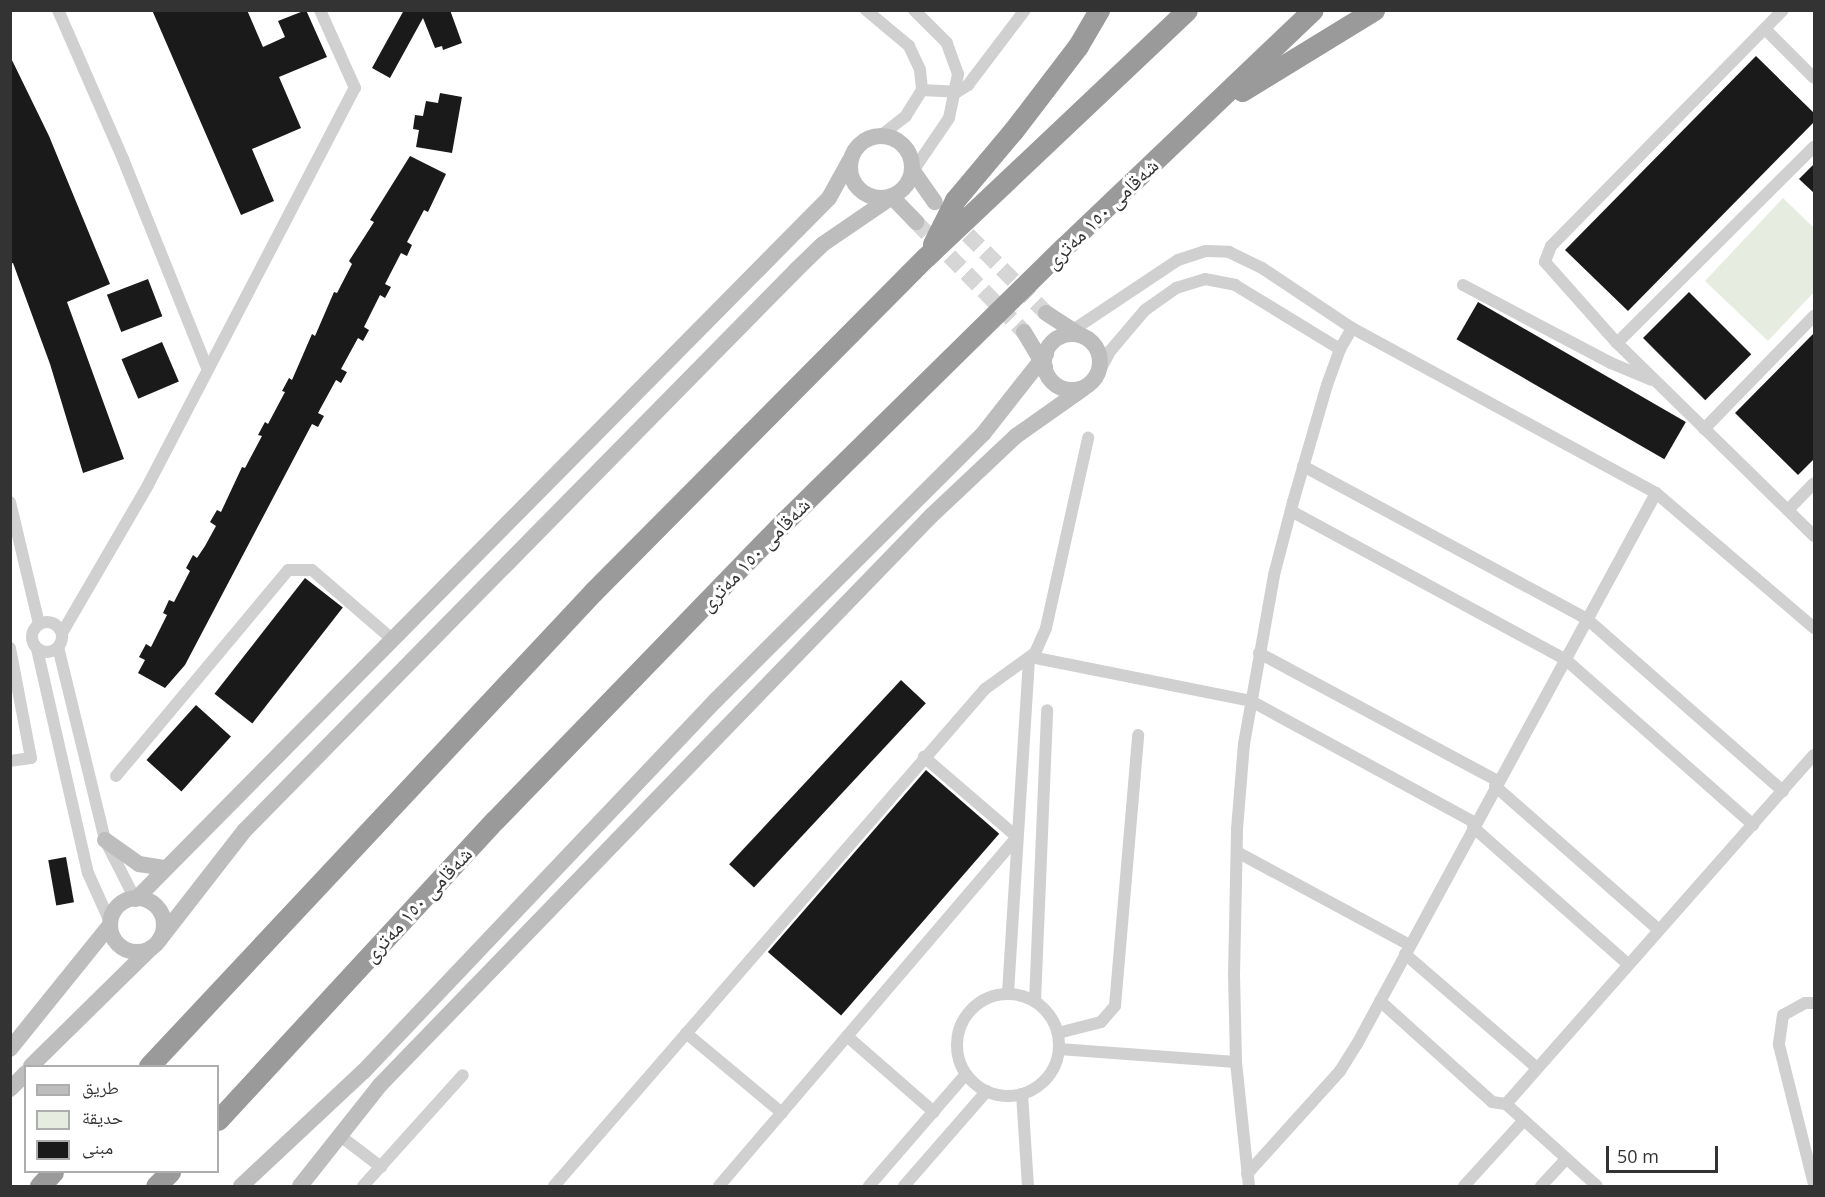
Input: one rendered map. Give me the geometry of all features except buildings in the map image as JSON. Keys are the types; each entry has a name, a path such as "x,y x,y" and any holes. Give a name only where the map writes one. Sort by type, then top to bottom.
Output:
{"highway":[{"path":"926,257 955,200 1013,132 1078,45 1099,10"},
{"path":"150,1065 593,592 926,257 1187,10"},
{"name":"شەقامی ١٥٠ مەتری","path":"219,1119 495,820 777,530 1313,10"},
{"path":"1206,113 1374,10"},
{"path":"40,1186 52,1173"},
{"path":"156,1186 169,1173"}],"street":[{"path":"58,10 123,159 207,368"},
{"path":"156,944 162,915 152,903 136,899 105,840 58,647 62,633 78,612 148,485 354,88 320,10"},
{"path":"10,1049 110,925 121,904 136,899 164,868 202,835 829,198 858,146 880,136 906,116 922,90 920,70 909,46 866,10"},
{"path":"32,1065 156,944 245,830 796,270 823,244 892,198 906,186 913,171 945,124 957,92 958,74 947,43 914,10"},
{"path":"922,90 957,92 977,77 1025,10"},
{"path":"1783,10 1547,250 1547,268 1617,343 1815,536"},
{"path":"1765,29 1815,78"},
{"path":"880,136 904,147 913,171 935,202"},
{"path":"1617,343 1815,147"},
{"path":"850,160 850,171 858,189 877,199 892,198 916,222"},
{"path":"241,1186 364,1071 716,700 983,434 1044,360 1072,334 1178,260 1213,250 1247,259 1352,328 1656,494 1815,628"},
{"path":"300,1186 380,1085 931,516 1016,436 1084,388 1098,375 1110,350 1145,310 1176,288 1205,279 1235,285 1340,349"},
{"path":"1463,285 1611,363 1655,381 1665,390"},
{"path":"1046,313 1072,334 1096,347 1101,365 1098,375"},
{"path":"1704,429 1815,316"},
{"path":"1248,1180 1236,1062 1237,852 1251,701 1259,653 1303,466 1340,349 1352,328"},
{"path":"1024,332 1060,388 1084,388"},
{"path":"1008,993 1030,659 1046,628 1088,438"},
{"path":"1303,466 1587,619 1783,790"},
{"path":"1788,510 1815,483"},
{"path":"1248,1180 1340,1071 1656,494"},
{"path":"10,502 39,624"},
{"path":"1291,511 1565,659 1753,825"},
{"path":"117,776 288,570 312,570 393,640"},
{"path":"62,633 52,622 39,624 32,634 88,873 115,940 128,950 156,944"},
{"path":"37,649 50,652 58,647"},
{"path":"10,648 31,758 10,761"},
{"path":"1259,653 1497,783 1659,930"},
{"path":"554,1186 985,689 1030,659 1251,701 1474,825 1629,964"},
{"path":"1035,1001 1047,710"},
{"path":"1058,1033 1101,1022 1115,1006 1138,735"},
{"path":"1506,1104 1815,755"},
{"path":"924,757 1017,837"},
{"path":"719,1186 1017,837"},
{"path":"105,840 139,864 164,868"},
{"path":"1237,852 1407,950 1537,1068"},
{"path":"1008,993 1035,1001 1047,1012 1058,1033 1059,1049 1047,1078 1022,1094 1003,1096 987,1091 966,1074 957,1049 960,1025 981,1001 1008,993"},
{"path":"1380,1001 1492,1102 1506,1104 1597,1186"},
{"path":"1815,1003 1805,1003 1783,1015 1779,1045 1815,1184"},
{"path":"686,1033 782,1113"},
{"path":"848,1037 934,1112"},
{"path":"1059,1049 1236,1062"},
{"path":"869,1186 966,1074"},
{"path":"10,1089 24,1075"},
{"path":"363,1186 463,1075"},
{"path":"904,1186 987,1091"},
{"path":"1022,1094 1028,1186"},
{"path":"1464,1186 1524,1120"},
{"path":"339,1135 381,1167"},
{"path":"1541,1186 1566,1159"}],"green space":[{"path":"1783,198 1814,228 1814,292 1768,341 1705,281"}],"tunnel":[{"path":"951,218 1046,313"},
{"path":"916,222 1024,332"}]}
